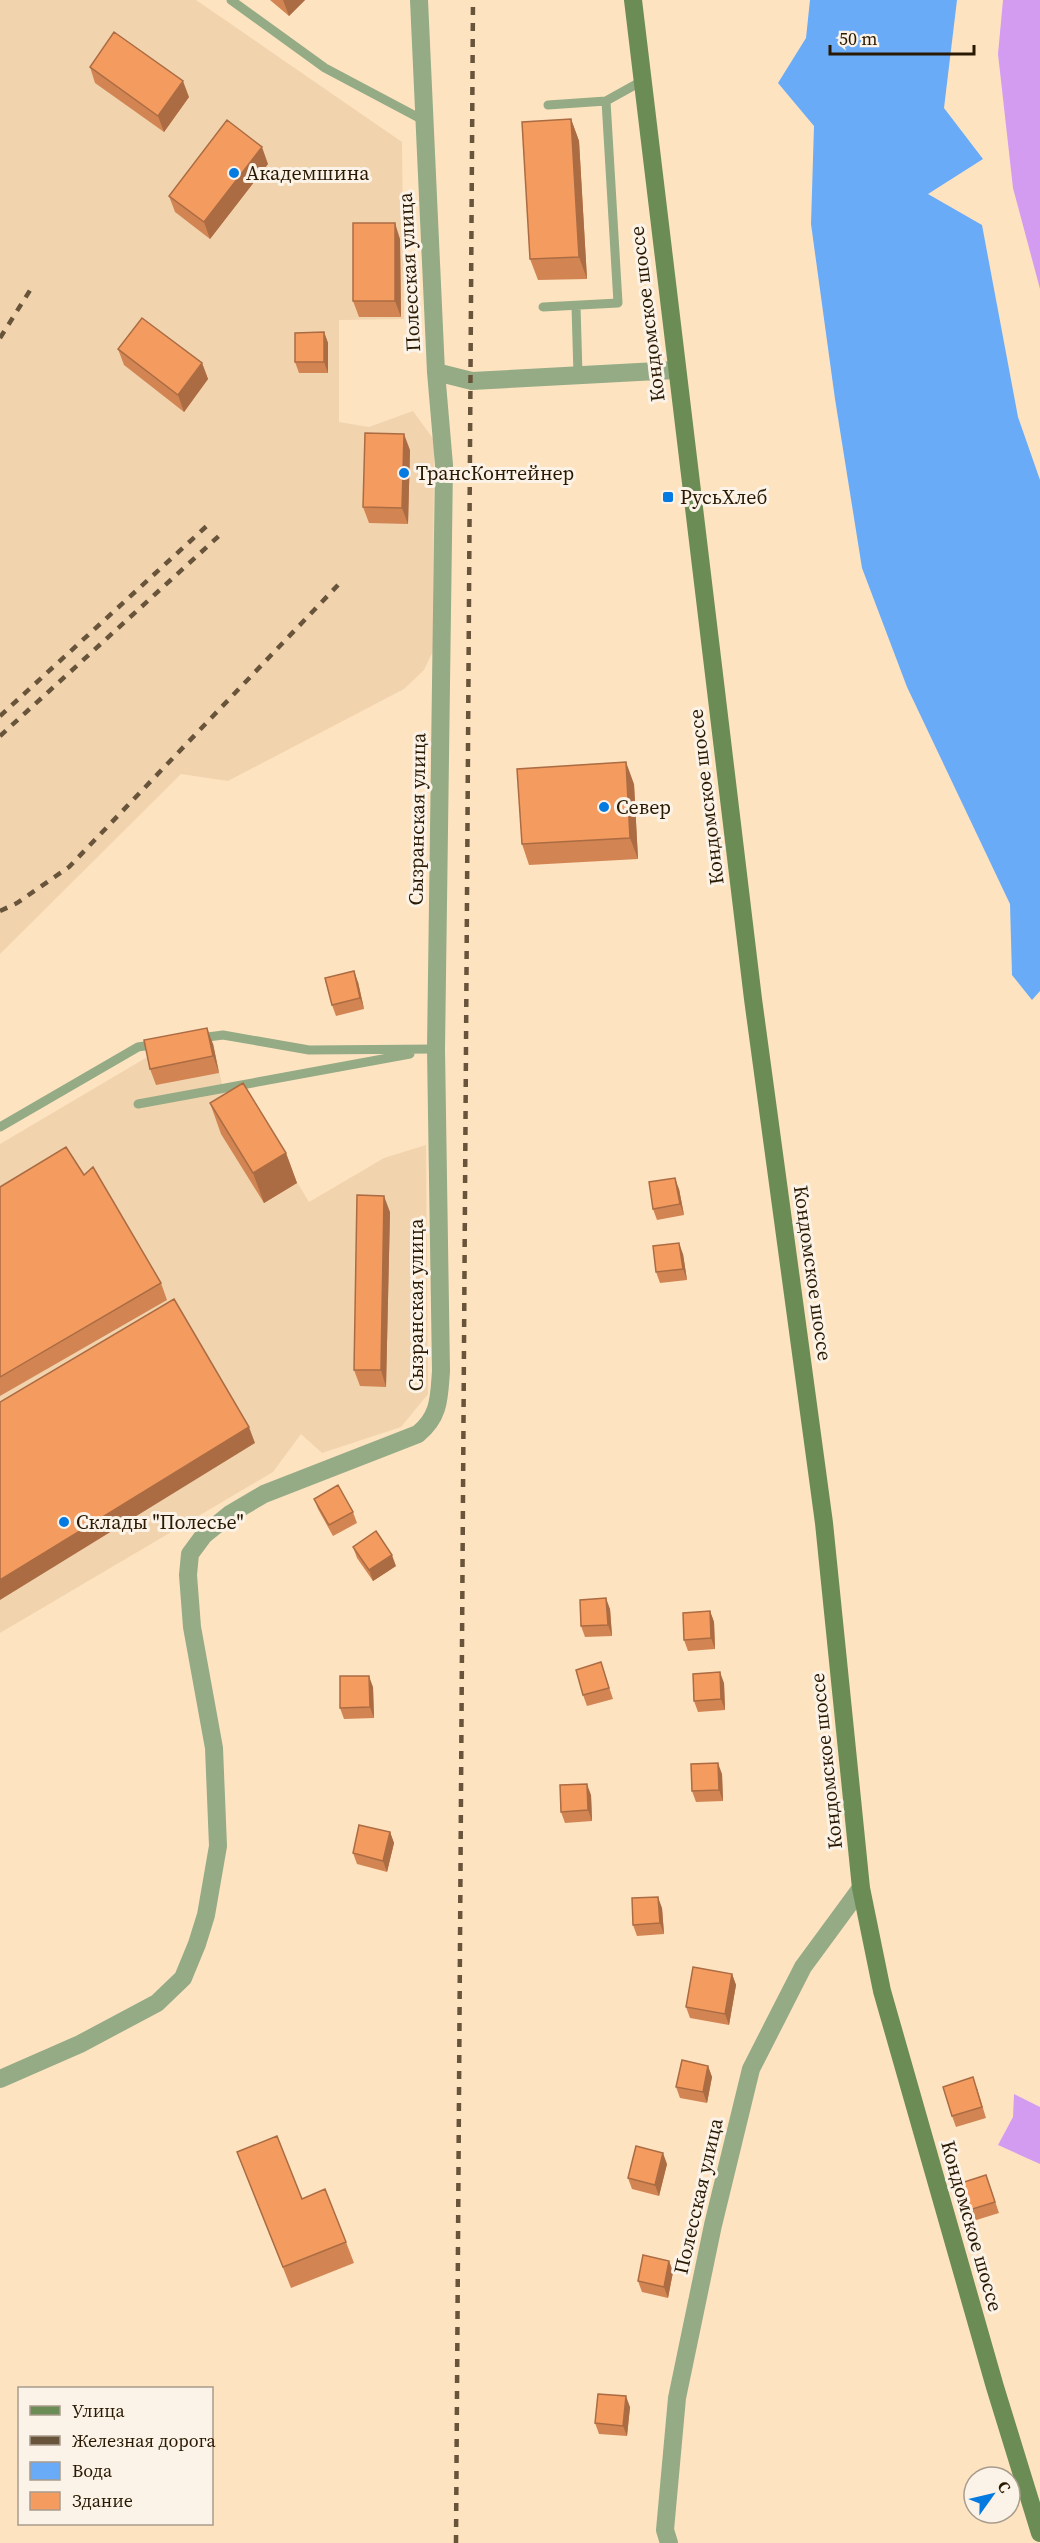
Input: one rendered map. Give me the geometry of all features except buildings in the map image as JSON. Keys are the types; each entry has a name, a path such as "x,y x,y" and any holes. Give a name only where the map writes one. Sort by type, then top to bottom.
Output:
{"street":[{"name":"Полесская улица","path":"419,0 436,372 472,381 676,370"},
{"name":"Кондомское шоссе","path":"633,0 753,999 824,1523 861,1888 882,1991 1040,2533"},
{"name":"Сызранская улица","path":"0,2079 80,2044 157,2003 183,1978 197,1944 206,1915 218,1846 214,1748 192,1628 188,1575 190,1554 204,1535 230,1514 255,1499 418,1434 435,1416 441,1371 436,1049 444,465 436,372"},
{"name":"Полесская улица","path":"669,2543 664,2530 677,2398 713,2225 751,2069 803,1967 861,1888"}],"lane":[{"path":"231,0 325,68 423,120"},
{"path":"548,105 606,101 642,81"},
{"path":"543,307 618,303 606,101"},
{"path":"576,306 578,375"},
{"path":"191,1039 223,1035 309,1050 436,1049"},
{"path":"0,1127 138,1047 170,1042"},
{"path":"138,1104 436,1049"}],"shaded area":[{"name":"ТрансКонтейнер","path":"0,0 196,0 402,142 404,319 339,320 339,422 369,427 413,411 434,440 433,651 424,670 404,689 228,781 181,774 0,954"},
{"path":"1003,0 1040,0 1040,289 1013,188 998,54"},
{"path":"213,1042 231,1126 255,1112 309,1202 384,1158 426,1145 428,1394 401,1427 322,1453 301,1434 273,1472 0,1633 0,1144 149,1056"},
{"path":"1014,2094 1040,2107 1040,2164 998,2145 1013,2117"}],"water":[{"path":"810,0 957,0 944,108 983,159 928,194 982,225 1018,417 1040,480 1040,991 1032,1000 1012,975 1010,904 907,687 862,568 835,399 811,224 814,126 778,83 806,38"}],"railway":[{"path":"456,2543 473,0"},
{"path":"0,338 34,284"},
{"path":"0,716 210,523"},
{"path":"0,736 221,534"},
{"path":"0,911 17,903 69,867 338,585"}],"place":[{"name":"Академшина","path":"234,173"},
{"name":"ТрансКонтейнер","path":"404,473"},
{"name":"РусьХлеб","path":"668,497"},
{"name":"Север","path":"604,807"},
{"name":"Склады \"Полесье\"","path":"64,1522"}]}
